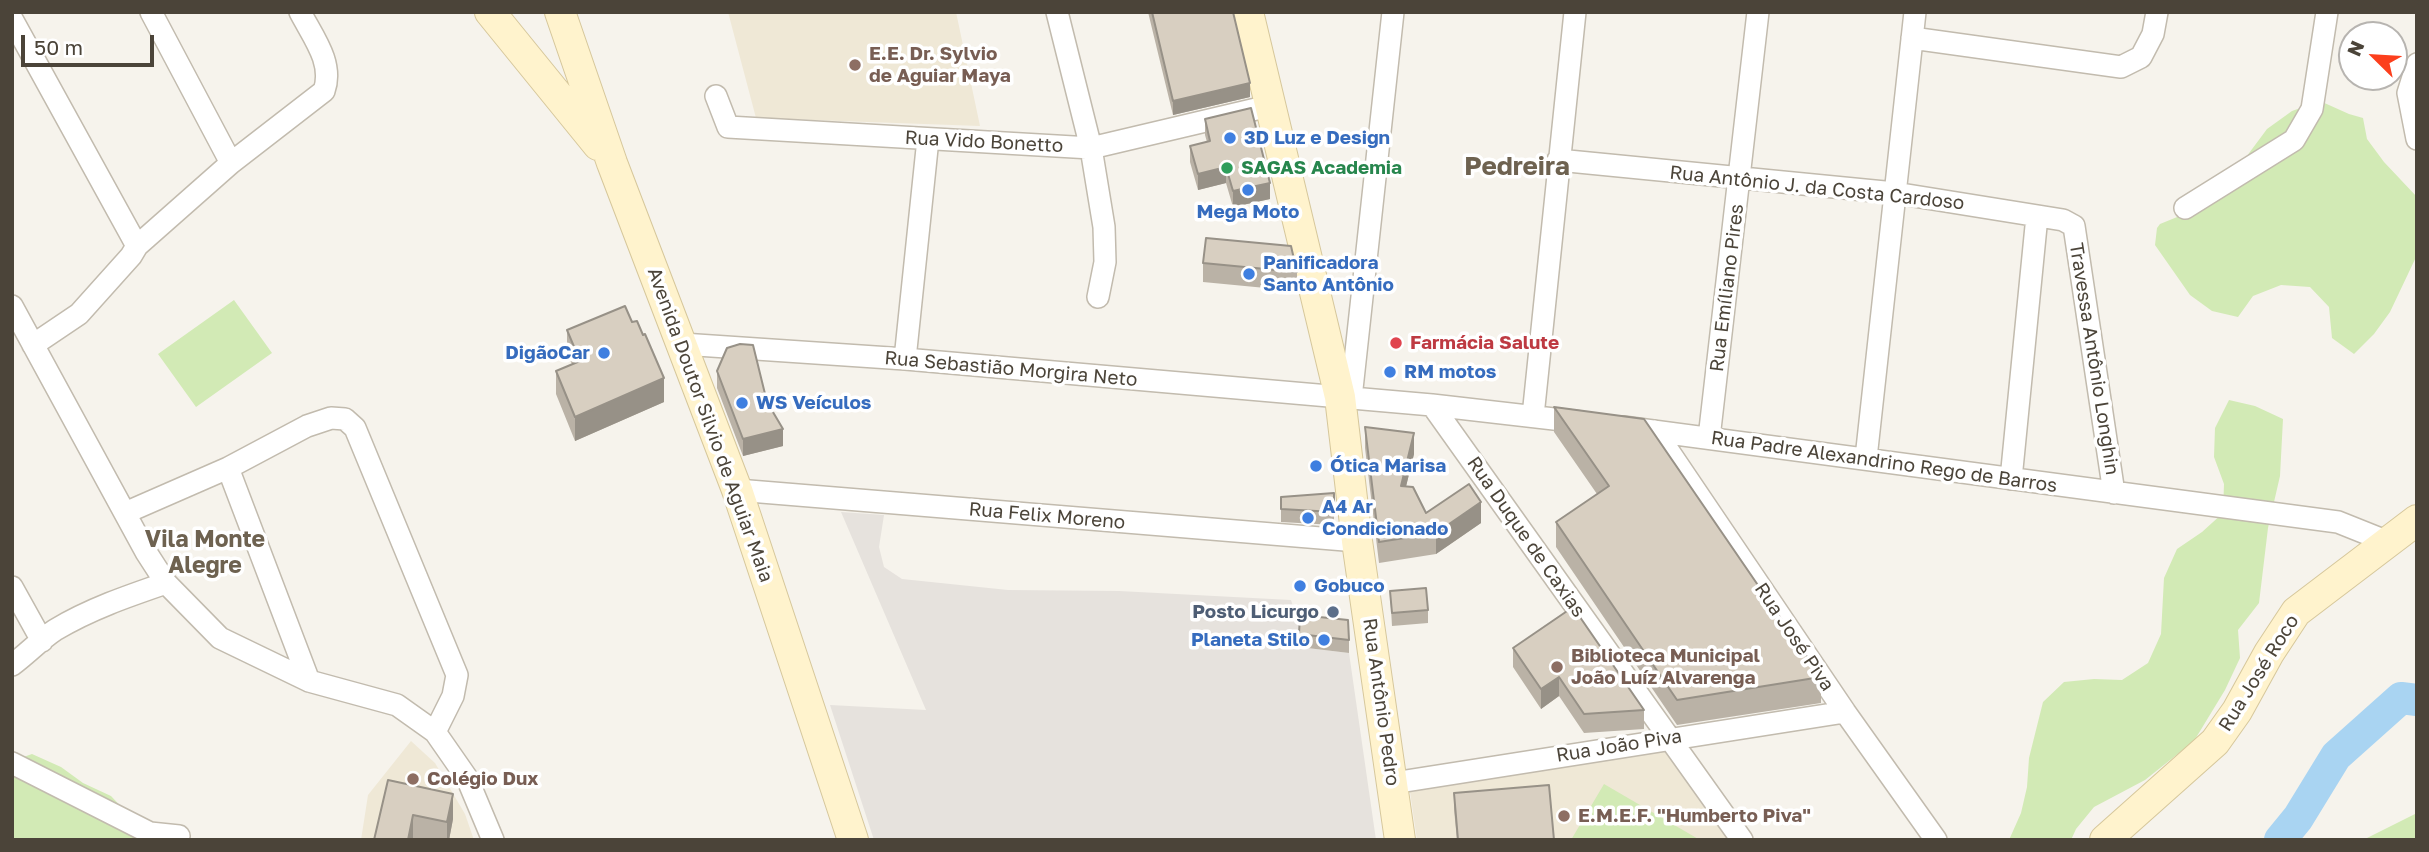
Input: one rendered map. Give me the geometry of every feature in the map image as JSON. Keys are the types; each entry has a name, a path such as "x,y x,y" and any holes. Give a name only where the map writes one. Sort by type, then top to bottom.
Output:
{"main road":[{"path":"489,12 612,163"},
{"name":"Avenida Doutor Silvio de Aguiar Maia","path":"561,12 612,163 737,490 853,840"},
{"name":"Rua Antônio Pedro","path":"1248,12 1269,106 1345,397 1357,541 1400,840"},
{"path":"549,84 580,71"},
{"path":"2388,542 2417,520"},
{"name":"Rua José Roco","path":"2105,840 2215,742 2237,711 2269,653 2296,612 2388,542"}],"street":[{"path":"151,12 231,163"},
{"path":"33,345 79,314 137,246 231,163 324,91 329,77 324,56 300,12"},
{"path":"1057,12 1091,148 1104,227 1105,262 1098,296"},
{"path":"1345,397 1393,12"},
{"path":"1533,416 1575,12"},
{"name":"Rua Emíliano Pires","path":"1709,438 1758,12"},
{"path":"1866,458 1915,12"},
{"path":"2143,12 2153,34"},
{"path":"1912,38 2121,67 2141,57 2153,34 2157,12"},
{"path":"2185,208 2294,140 2312,109 2327,12"},
{"path":"12,19 137,246"},
{"path":"2417,64 2408,93 2417,139"},
{"name":"Rua Vido Bonetto","path":"716,96 727,127 1091,148 1269,106"},
{"path":"905,359 928,139"},
{"name":"Rua Antônio J. da Costa Cardoso","path":"1558,160 1895,193 2063,220 2074,226"},
{"path":"2011,479 2037,216"},
{"name":"Travessa Antônio Longhin","path":"2074,226 2114,493"},
{"path":"12,306 166,583 220,638 309,681 397,705 444,712"},
{"name":"Rua Sebastião Morgira Neto","path":"682,344 905,359 1345,397"},
{"name":"Rua Padre Alexandrino Rego de Barros","path":"1345,397 1655,431 2338,522 2388,542"},
{"name":"Rua Duque de Caxias","path":"1432,405 1742,840"},
{"path":"125,513 228,468 307,426 331,418 345,419 355,428 457,675 453,696 435,732"},
{"name":"Rua José Piva","path":"1655,431 1845,712 1936,840"},
{"path":"228,468 309,681"},
{"name":"Rua Felix Moreno","path":"737,490 1357,541"},
{"path":"12,665 52,632 96,608 166,583"},
{"path":"12,587 42,642"},
{"path":"397,705 435,732 467,778 493,840"},
{"name":"Rua João Piva","path":"1393,783 1845,712"},
{"path":"12,763 150,833 179,836"}],"shaded area":[{"name":"E.E. Dr. Sylvio de Aguiar Maya","path":"728,12 956,12 980,126 756,118"},
{"path":"841,512 884,515 879,547 884,567 902,579 1008,590 1119,591 1291,600 1300,628 1299,647 1349,653 1376,840 874,840 830,705 926,710"},
{"name":"Colégio Dux","path":"411,741 435,763 465,814 474,840 361,840 368,795"},
{"name":"E.M.E.F. \"Humberto Piva\"","path":"1665,750 1731,840 1417,840 1410,792"}],"green space":[{"path":"2320,101 2363,118 2367,139 2384,162 2417,197 2417,255 2390,312 2374,334 2354,354 2332,338 2329,307 2310,287 2281,285 2253,296 2238,317 2212,311 2190,295 2155,245 2160,224 2187,213 2235,172 2267,129 2292,111"},
{"path":"234,300 272,353 196,407 158,354"},
{"path":"2229,400 2255,406 2283,419 2280,476 2268,528 2259,603 2238,630 2240,658 2225,690 2194,741 2145,780 2094,807 2076,829 2071,840 2009,840 2021,813 2027,787 2029,758 2043,702 2064,682 2122,680 2148,663 2161,634 2164,578 2177,549 2223,513 2224,484 2214,457 2215,428"},
{"path":"32,754 61,767 83,783 111,796 131,817 142,840 12,840 12,761"},
{"path":"1604,784 1700,840 1571,840"},
{"path":"2417,813 2417,840 2363,840"}],"building":[{"path":"1152,12 1233,12 1250,83 1173,101"},
{"path":"1251,108 1270,183 1233,191 1226,167 1198,174 1190,146 1210,141 1205,119"},
{"path":"1206,238 1291,246 1297,272 1203,263"},
{"path":"625,306 632,322 637,321 643,335 645,334 664,378 575,417 556,371 580,361 567,330"},
{"name":"WS Veículos","path":"740,344 753,345 767,402 783,429 743,439 717,371 727,348"},
{"path":"1554,407 1644,419 1821,677 1677,700 1556,522 1609,486"},
{"path":"1365,427 1414,433 1401,486 1413,487 1426,513 1469,484 1481,502 1436,533 1379,542"},
{"path":"1334,493 1334,512 1281,509 1281,497"},
{"path":"1426,588 1428,610 1392,613 1390,591"},
{"path":"1573,607 1644,710 1584,714 1559,677 1541,689 1513,648"},
{"path":"1300,615 1348,620 1349,640 1299,634"},
{"path":"388,780 453,794 447,822 413,815 408,840 374,840"},
{"path":"1549,785 1554,840 1458,840 1454,793"}],"waterway":[{"path":"2280,840 2298,818 2336,756 2401,698 2417,700"}],"place":[{"name":"E.E. Dr. Sylvio de Aguiar Maya","path":"855,65"},
{"name":"3D Luz e Design","path":"1230,138"},
{"name":"SAGAS Academia","path":"1227,168"},
{"name":"Mega Moto","path":"1248,190"},
{"name":"Panificadora Santo Antônio","path":"1249,274"},
{"name":"Farmácia Salute","path":"1396,343"},
{"name":"DigãoCar","path":"604,353"},
{"name":"RM motos","path":"1390,372"},
{"name":"WS Veículos","path":"742,403"},
{"name":"Ótica Marisa","path":"1316,466"},
{"name":"A4 Ar Condicionado","path":"1308,518"},
{"name":"Gobuco","path":"1300,586"},
{"name":"Posto Licurgo","path":"1333,612"},
{"name":"Planeta Stilo","path":"1324,640"},
{"name":"Biblioteca Municipal João Luíz Alvarenga","path":"1557,667"},
{"name":"Colégio Dux","path":"413,779"},
{"name":"E.M.E.F. \"Humberto Piva\"","path":"1564,816"}],"district":[{"name":"Pedreira","path":"1517,167"},
{"name":"Vila Monte Alegre","path":"205,553"}]}
